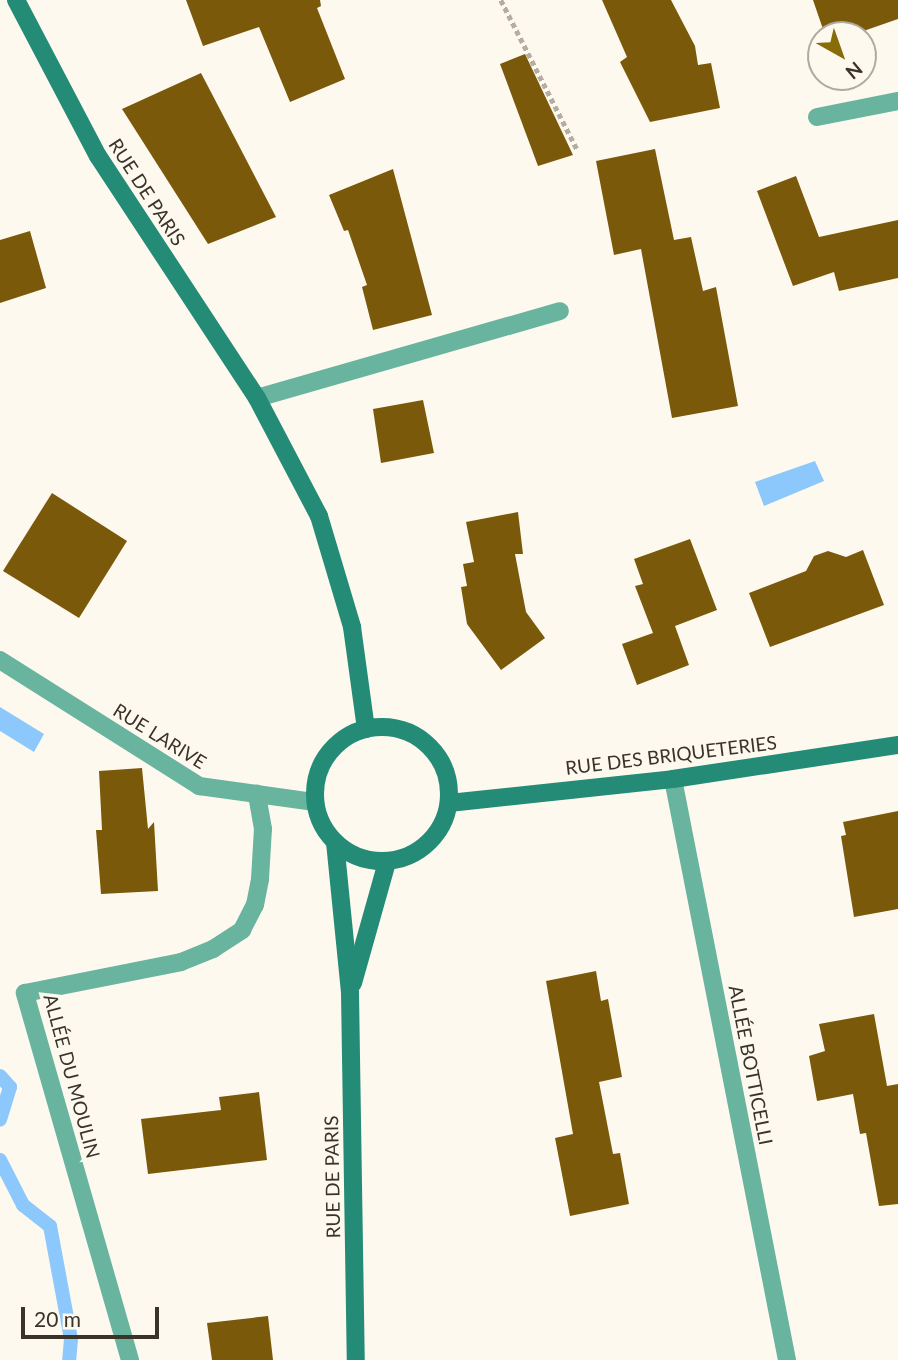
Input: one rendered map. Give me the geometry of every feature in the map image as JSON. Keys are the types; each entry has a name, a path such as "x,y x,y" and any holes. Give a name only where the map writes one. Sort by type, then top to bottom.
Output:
{"main road":[{"name":"RUE DE PARIS","path":"16,0 98,156 257,398 319,516 352,628 366,729"},
{"path":"388,727 409,733 427,744 441,761 448,781 449,803 444,821 435,837 405,858 387,862 367,860 350,853 335,842 321,824 315,802 322,764 333,748 366,729 388,727"},
{"name":"RUE DES BRIQUETERIES","path":"449,803 673,779 898,745"},
{"name":"RUE DE PARIS","path":"335,842 350,993 356,1360"},
{"name":"RUE DE PARIS","path":"350,993 387,862"}],"street":[{"path":"817,117 898,102"},
{"path":"257,398 559,311"},
{"name":"RUE LARIVE","path":"0,660 199,786 315,802"},
{"name":"ALLÉE BOTTICELLI","path":"673,779 787,1360"},
{"name":"ALLÉE DU MOULIN","path":"130,1360 25,993 181,962 213,949 243,930 255,905 260,879 262,829 257,794"}],"path":[{"path":"501,0 577,149"}],"water":[{"path":"815,461 824,481 764,506 755,482"},
{"path":"0,707 44,734 34,752 0,731"}],"building":[{"path":"186,0 320,0 321,6 317,8 345,79 290,102 259,27 203,46"},
{"path":"602,0 671,0 695,46 698,65 711,63 720,108 650,122 620,62 627,57"},
{"path":"813,0 898,0 898,19 877,26 877,21 820,21"},
{"path":"525,54 573,155 538,166 500,64"},
{"path":"201,73 276,217 208,244 122,109"},
{"path":"655,149 674,240 691,237 703,291 716,287 738,406 672,418 641,249 614,255 596,161"},
{"path":"393,169 432,315 373,330 362,287 367,285 348,230 344,231 329,195"},
{"path":"796,176 819,237 898,220 898,278 839,291 834,272 793,286 757,191"},
{"path":"30,231 46,288 0,303 0,240"},
{"path":"423,400 434,453 381,463 373,409"},
{"path":"52,493 127,541 79,618 3,571"},
{"path":"518,512 523,554 515,554 526,612 545,638 501,670 467,624 461,587 467,586 463,564 474,562 466,522"},
{"path":"690,539 717,610 675,626 689,665 637,685 622,644 653,633 635,586 643,584 634,559"},
{"path":"863,550 884,605 770,647 749,593 806,571 814,556 828,551 846,557"},
{"path":"142,768 148,829 154,822 158,891 101,894 96,830 102,830 99,771"},
{"path":"898,811 898,909 854,917 841,836 846,835 843,822"},
{"path":"596,971 601,1001 608,999 622,1077 599,1082 613,1154 620,1153 629,1204 570,1216 555,1138 573,1134 546,981"},
{"path":"874,1014 887,1086 898,1084 898,1204 879,1206 866,1133 860,1134 853,1094 817,1101 809,1056 825,1051 819,1024"},
{"path":"259,1092 267,1160 148,1174 141,1119 221,1110 219,1097"},
{"path":"268,1316 273,1360 212,1360 207,1323"}],"waterway":[{"path":"0,1076 10,1087 0,1119"},
{"path":"0,1160 23,1205 50,1226 71,1339 69,1360"}]}
